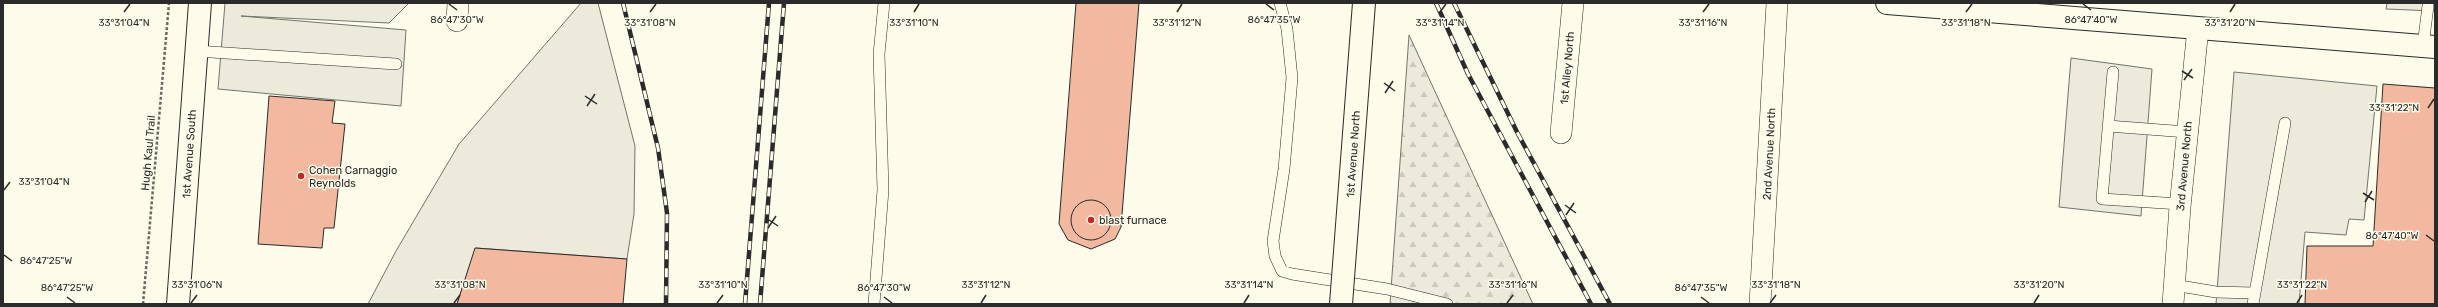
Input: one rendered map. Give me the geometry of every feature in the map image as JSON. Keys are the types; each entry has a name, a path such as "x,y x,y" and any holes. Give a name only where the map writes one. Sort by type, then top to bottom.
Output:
{"street":[{"name":"1st Avenue South","path":"178,304 200,3"},
{"name":"1st Avenue North","path":"1341,304 1364,3"},
{"name":"1st Alley North","path":"1561,133 1573,3"},
{"name":"2nd Avenue North","path":"1760,304 1777,3"},
{"path":"1887,3 2429,46"},
{"name":"3rd Avenue North","path":"2174,294 2180,204 2198,28"}],"lane":[{"path":"874,304 883,190 879,54 884,3"},
{"path":"1280,3 1287,29 1292,78 1284,169 1273,241 1275,256 1282,271 1292,274 1387,289 1447,304"},
{"path":"2428,6 2429,46"},
{"path":"196,51 396,64"},
{"path":"2113,72 2102,199 2180,204"},
{"path":"2174,294 2216,292 2253,299 2285,123"},
{"path":"2108,126 2187,132"}],"path":[{"name":"Hugh Kaul Trail","path":"143,304 169,3"}],"green space":[{"path":"1409,35 1532,302 1533,304 1390,304"}],"shaded area":[{"path":"225,3 409,3 389,23 241,16 406,30 401,106 218,89"},
{"path":"581,3 598,3 635,146 634,214 627,259 476,248 457,304 368,304 396,251 459,144"},
{"path":"2387,3 2435,3 2435,11 2386,9"},
{"path":"2071,58 2152,69 2141,216 2059,207"},
{"path":"2234,72 2377,86 2364,220 2349,219 2346,235 2305,232 2299,304 2216,304"}],"building":[{"path":"1076,3 1139,3 1121,227 1115,239 1091,249 1068,240 1059,224"},
{"path":"2383,84 2435,88 2435,304 2305,304 2307,246 2373,246"},
{"name":"Cohen Carnaggio Reynolds","path":"269,96 335,101 332,123 345,124 334,228 324,228 322,248 258,244"},
{"name":"blast furnace","path":"1095,200 1102,203 1108,209 1111,220 1110,228 1102,237 1095,240 1087,240 1080,237 1072,228 1071,216 1074,209 1083,201"},
{"path":"475,248 627,259 623,304 457,304"}],"railway":[{"path":"623,3 658,148 667,213 666,304"},
{"path":"745,304 769,3"},
{"path":"760,304 784,3"},
{"path":"1436,3 1468,74 1591,304"},
{"path":"1454,3 1517,132 1610,304"}],"place":[{"name":"Cohen Carnaggio Reynolds","path":"301,176"},
{"name":"blast furnace","path":"1091,220"}]}
